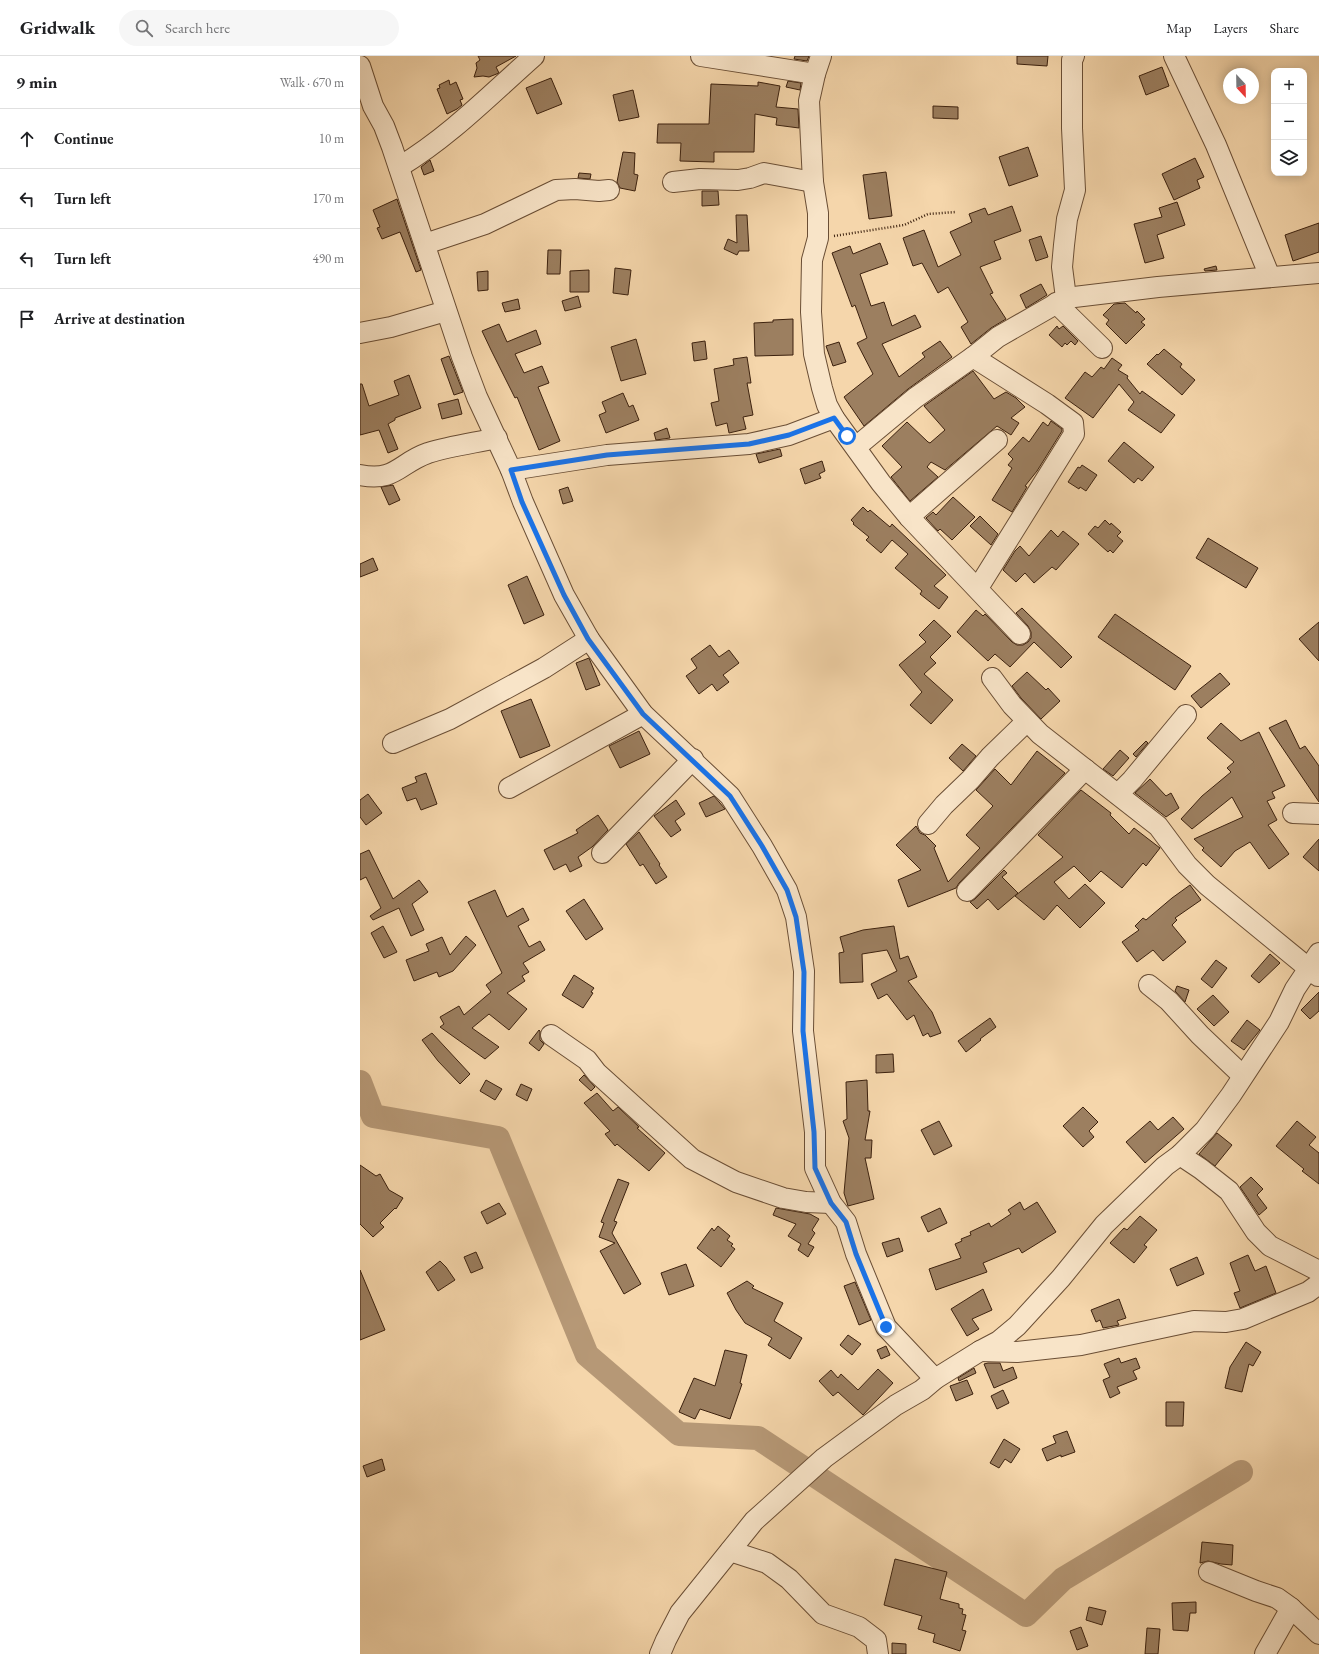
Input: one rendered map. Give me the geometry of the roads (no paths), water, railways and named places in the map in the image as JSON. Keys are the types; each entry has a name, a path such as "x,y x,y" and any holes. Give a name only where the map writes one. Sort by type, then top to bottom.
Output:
{"street":[{"path":"399,167 422,153 452,130 534,56"},
{"path":"702,56 818,65 809,101 813,182 818,213 818,238 812,260 811,312 814,354 827,405 834,418 881,483 910,517 1020,634"},
{"path":"1074,56 1072,60 1072,128 1075,190 1067,219 1062,266 1061,300 1102,348"},
{"path":"1174,56 1216,145 1270,277"},
{"path":"360,66 366,109 384,126 425,244 446,311 478,397 511,470 522,502 564,595 588,639 643,714 693,759 730,796 762,846 787,890 796,917 804,972 803,1031 814,1132 815,1168 831,1203 846,1222 856,1254 886,1327 935,1379"},
{"path":"673,182 693,179 738,180 764,173 813,182"},
{"path":"425,244 485,224 556,190 609,190"},
{"path":"856,447 915,398 973,357 998,337 1061,300 1158,287 1319,273"},
{"path":"360,333 391,327 446,311"},
{"path":"973,357 1047,404 1073,423 1074,434 978,588"},
{"path":"511,470 607,455 749,444 789,435 834,418"},
{"path":"360,475 374,478 384,476 427,454 497,438"},
{"path":"910,517 997,440"},
{"path":"393,743 456,716 544,668 588,639"},
{"path":"660,1654 680,1613 754,1522 824,1458 896,1405 922,1390 935,1379 980,1351 999,1341 1017,1326 1061,1278 1104,1225 1205,1130 1231,1095 1242,1076 1279,1022 1295,989 1315,966 1207,884 1187,864 1158,826 1040,734 1012,705 992,678"},
{"path":"509,788 643,714"},
{"path":"1118,794 1186,715"},
{"path":"928,824 990,757 1027,721"},
{"path":"602,853 693,759"},
{"path":"967,891 1085,769"},
{"path":"1293,813 1319,814"},
{"path":"1149,985 1169,1001 1200,1035 1242,1076"},
{"path":"551,1035 587,1060 597,1072 692,1159 736,1182 783,1198 806,1202 831,1203"},
{"path":"1180,1155 1229,1191 1256,1232 1270,1246 1319,1271"},
{"path":"980,1351 1017,1352 1081,1344 1194,1321 1226,1322 1242,1320 1308,1292 1319,1284"},
{"path":"730,1551 767,1563 790,1579 823,1614 859,1627 876,1640 878,1654"},
{"path":"1209,1572 1277,1598 1291,1608 1319,1634"},
{"path":"1265,1654 1291,1608"}],"waterway":[{"path":"360,1082 373,1116 498,1138 587,1355 679,1434 758,1438 1026,1615 1063,1579 1241,1472"}]}
